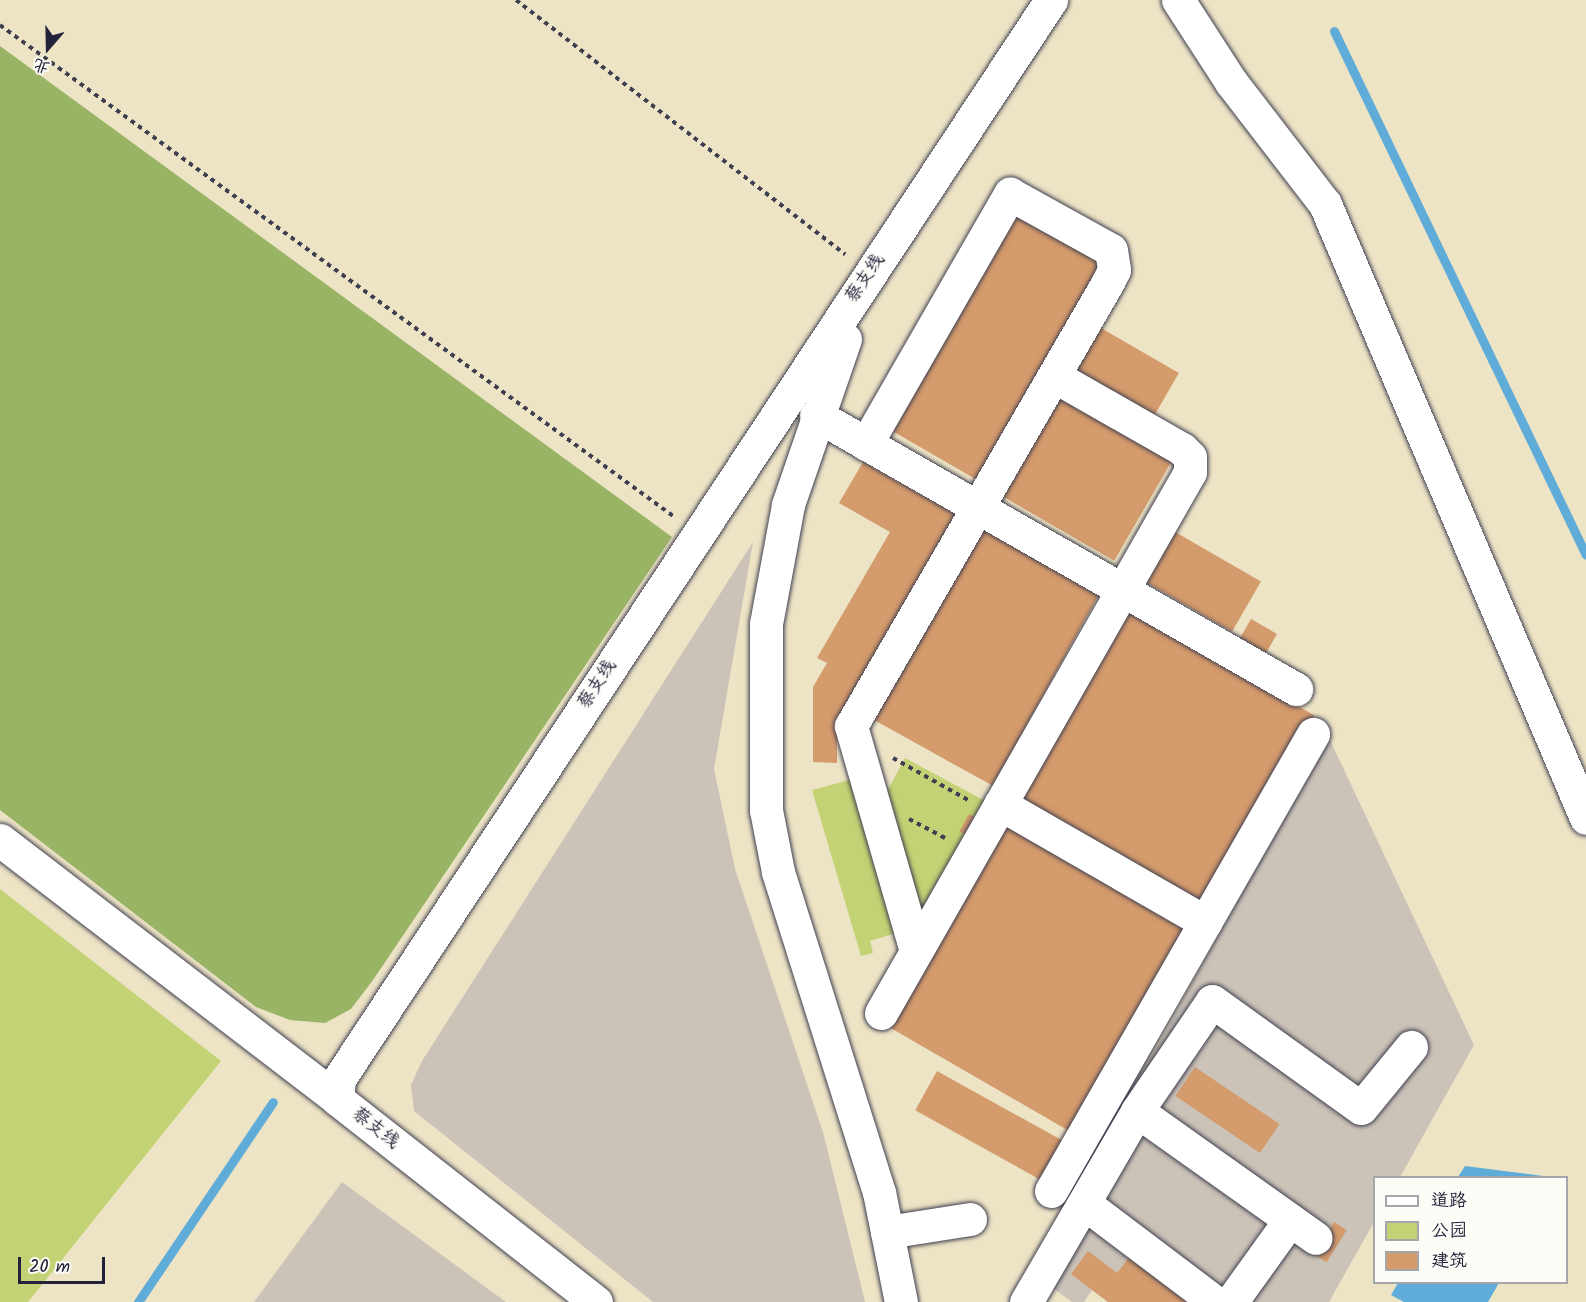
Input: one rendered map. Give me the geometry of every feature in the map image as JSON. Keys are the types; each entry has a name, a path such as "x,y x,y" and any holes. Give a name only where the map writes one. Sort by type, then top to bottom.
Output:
{"street":[{"name":"蔡支线","path":"596,1302 337,1099 339,1079 1051,0"},
{"path":"1178,0 1232,82 1325,204 1586,818"},
{"path":"866,444 1010,194 1111,250 1115,258 1108,282 851,726 916,951"},
{"path":"875,265 816,415 788,505 766,624 766,810 778,872 849,1090 887,1232 901,1302"},
{"path":"881,1013 916,951 958,841 1000,804 1190,472 1190,457 1054,376"},
{"path":"816,415 1296,689"},
{"path":"1051,1191 1313,734"},
{"path":"1000,804 1205,922"},
{"path":"0,840 337,1099"},
{"path":"1026,1302 1137,1111 1212,1001 1361,1108 1411,1047"},
{"path":"1137,1111 1316,1238"},
{"path":"1084,1203 1215,1302"},
{"path":"887,1232 970,1219"},
{"path":"1231,1302 1290,1220"}],"path":[{"path":"516,0 875,265"},
{"path":"0,25 698,534"},
{"path":"854,735 969,801 964,811"},
{"path":"872,798 958,841"}],"shaded area":[{"path":"753,542 714,769 735,869 823,1132 865,1302 653,1302 414,1111 411,1085 422,1061"},
{"path":"1328,736 1474,1045 1401,1176 1373,1176 1373,1224 1329,1302 1108,1302 1092,1290 1084,1302 1072,1302 1033,1273"},
{"path":"342,1182 506,1302 254,1302"}],"green space":[{"path":"0,46 672,537 373,980 351,1009 325,1023 290,1020 256,1007 0,810"},
{"path":"905,758 987,802 919,926 870,941 873,953 861,956 812,790 857,778 884,797"},
{"path":"0,889 221,1061 28,1302 0,1302"}],"water":[{"path":"1465,1166 1543,1176 1459,1176"},
{"path":"1397,1284 1498,1284 1488,1302 1404,1302 1391,1295"}],"building":[{"path":"1010,201 1110,258 981,482 881,424"},
{"path":"1094,324 1179,373 1151,421 1066,372"},
{"path":"1058,384 1177,452 1114,561 996,492"},
{"path":"863,462 957,515 837,722 837,763 813,762 813,687 827,663 817,658 890,532 839,503"},
{"path":"974,525 1099,594 993,786 868,717"},
{"path":"1170,529 1261,582 1232,632 1141,579"},
{"path":"1123,605 1314,716 1202,910 1010,800"},
{"path":"1251,619 1277,634 1266,653 1240,638"},
{"path":"969,814 978,819 968,836 959,831"},
{"path":"1001,818 1192,928 1073,1133 883,1023"},
{"path":"1195,1067 1280,1124 1260,1153 1175,1096"},
{"path":"937,1071 1064,1141 1042,1181 915,1110"},
{"path":"1334,1222 1347,1230 1327,1262 1314,1254"},
{"path":"1088,1251 1117,1273 1131,1255 1193,1302 1108,1302 1071,1274"}],"waterway":[{"path":"1334,31 1586,555"},
{"path":"138,1302 273,1102"}]}
